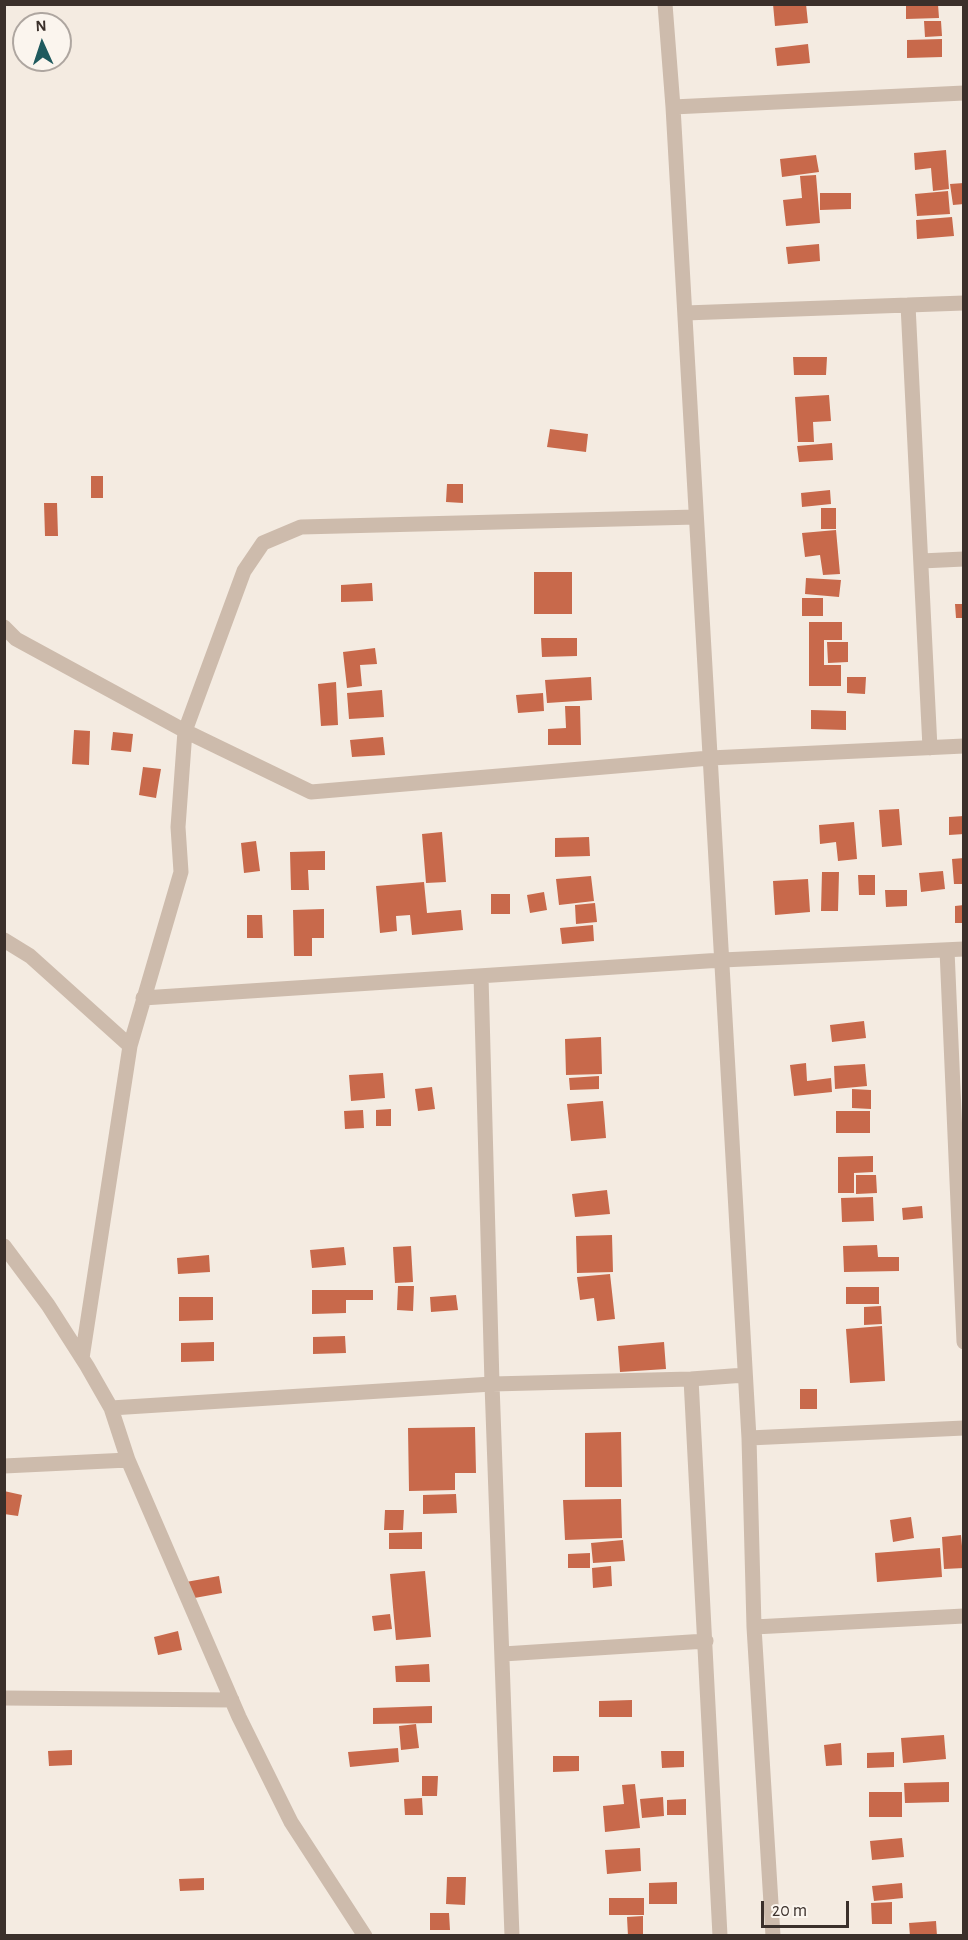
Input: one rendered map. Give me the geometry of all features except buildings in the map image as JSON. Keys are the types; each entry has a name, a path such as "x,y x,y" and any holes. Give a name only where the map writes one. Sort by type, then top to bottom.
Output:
{"street":[{"path":"665,4 673,107 746,1375 754,1627 773,1935"},
{"path":"673,107 963,93"},
{"path":"684,313 963,303"},
{"path":"908,305 930,748"},
{"path":"82,1358 130,1046 181,872 178,827 185,731 244,571 263,543 300,527 696,517"},
{"path":"921,561 963,559"},
{"path":"4,627 16,639 185,731 311,792 710,758 963,746"},
{"path":"4,940 30,956 130,1046"},
{"path":"143,998 722,960 963,949"},
{"path":"947,950 961,1221 963,1342"},
{"path":"481,976 492,1384 512,1935"},
{"path":"4,1246 48,1305 111,1408 128,1460 232,1700 291,1822 365,1935"},
{"path":"111,1408 492,1384 691,1379 746,1375"},
{"path":"691,1379 720,1935"},
{"path":"749,1438 963,1428"},
{"path":"4,1466 128,1460"},
{"path":"754,1627 963,1616"},
{"path":"502,1654 706,1641"},
{"path":"4,1698 232,1700"}]}
